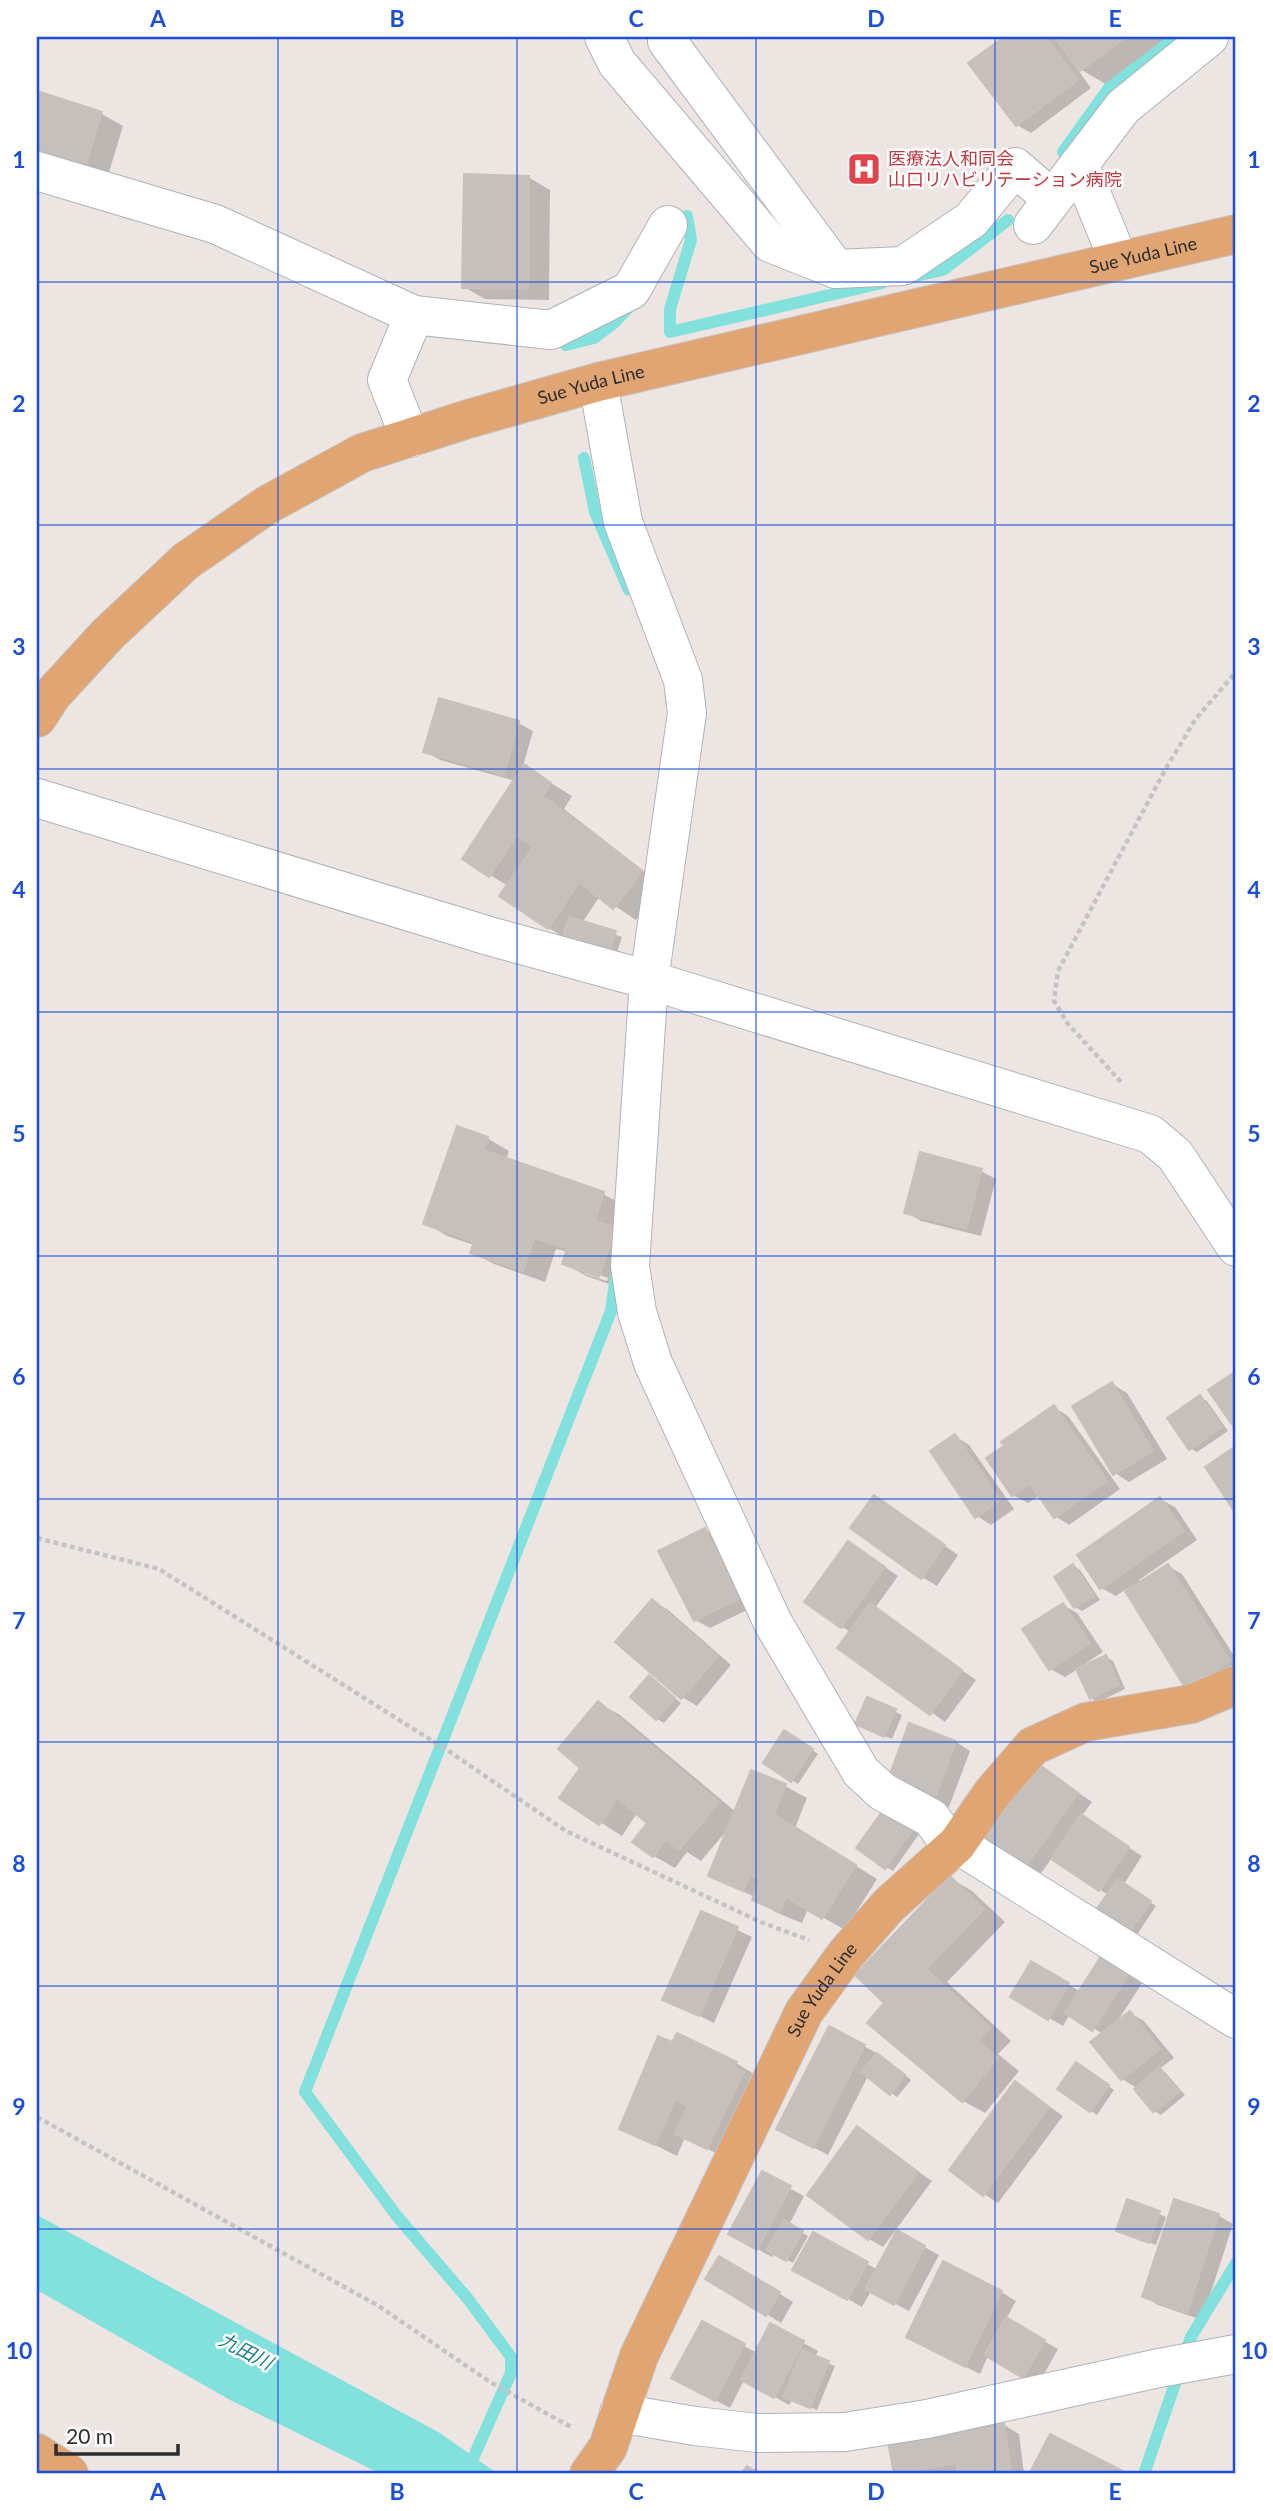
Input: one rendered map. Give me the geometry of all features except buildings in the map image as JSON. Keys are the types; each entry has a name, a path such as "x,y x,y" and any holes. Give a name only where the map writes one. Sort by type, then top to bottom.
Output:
{"main road":[{"name":"Sue Yuda Line","path":"37,718 52,695 108,634 186,561 267,505 362,453 598,382 1236,234"},
{"name":"Sue Yuda Line","path":"603,2450 639,2356 804,2012 846,1954 890,1905 955,1846 993,1792 1033,1746 1086,1723 1191,1704 1236,1685"},
{"path":"37,2453 69,2474"}],"street":[{"path":"604,37 617,63 770,243 836,269 903,266 971,220 1015,167 1042,212 1123,107 1209,37"},
{"path":"667,37 667,41 836,269"},
{"path":"1079,164 1119,261"},
{"path":"37,171 215,224 414,315 551,330 631,290 668,225"},
{"path":"410,438 387,380 414,315"},
{"path":"598,382 623,522 683,680 687,713 649,980 630,1266 637,1312 653,1363 773,1623 861,1772 883,1791 931,1818 955,1846 1236,2019"},
{"path":"37,798 488,936 649,980 1150,1134 1175,1155 1236,1247"},
{"path":"603,2450 695,2426 757,2433 845,2432 927,2419 1158,2368 1218,2358"}],"path":[{"path":"1127,1089 1068,1024 1054,1001 1058,971 1165,770 1195,720 1236,672"},
{"path":"37,1538 159,1569 447,1750 566,1831 763,1923 846,1954"},
{"path":"37,2117 377,2305 491,2382 603,2450"}],"water":[{"name":"九田川","path":"37,2215 440,2433 498,2474 381,2474 230,2400 37,2290"}],"waterway":[{"path":"1063,152 1109,88 1177,37"},
{"path":"678,229 687,216 691,240 670,309 670,332 882,283"},
{"path":"910,277 943,270 1008,220"},
{"path":"566,345 594,338 629,307"},
{"path":"584,458 595,512 629,590"},
{"path":"466,2474 511,2373 511,2357 468,2299 396,2215 305,2092 611,1311 616,1276"},
{"path":"1144,2474 1191,2337 1236,2263"}],"place":[{"name":"医療法人和同会 山口リハビリテーション病院","path":"864,169"}]}
